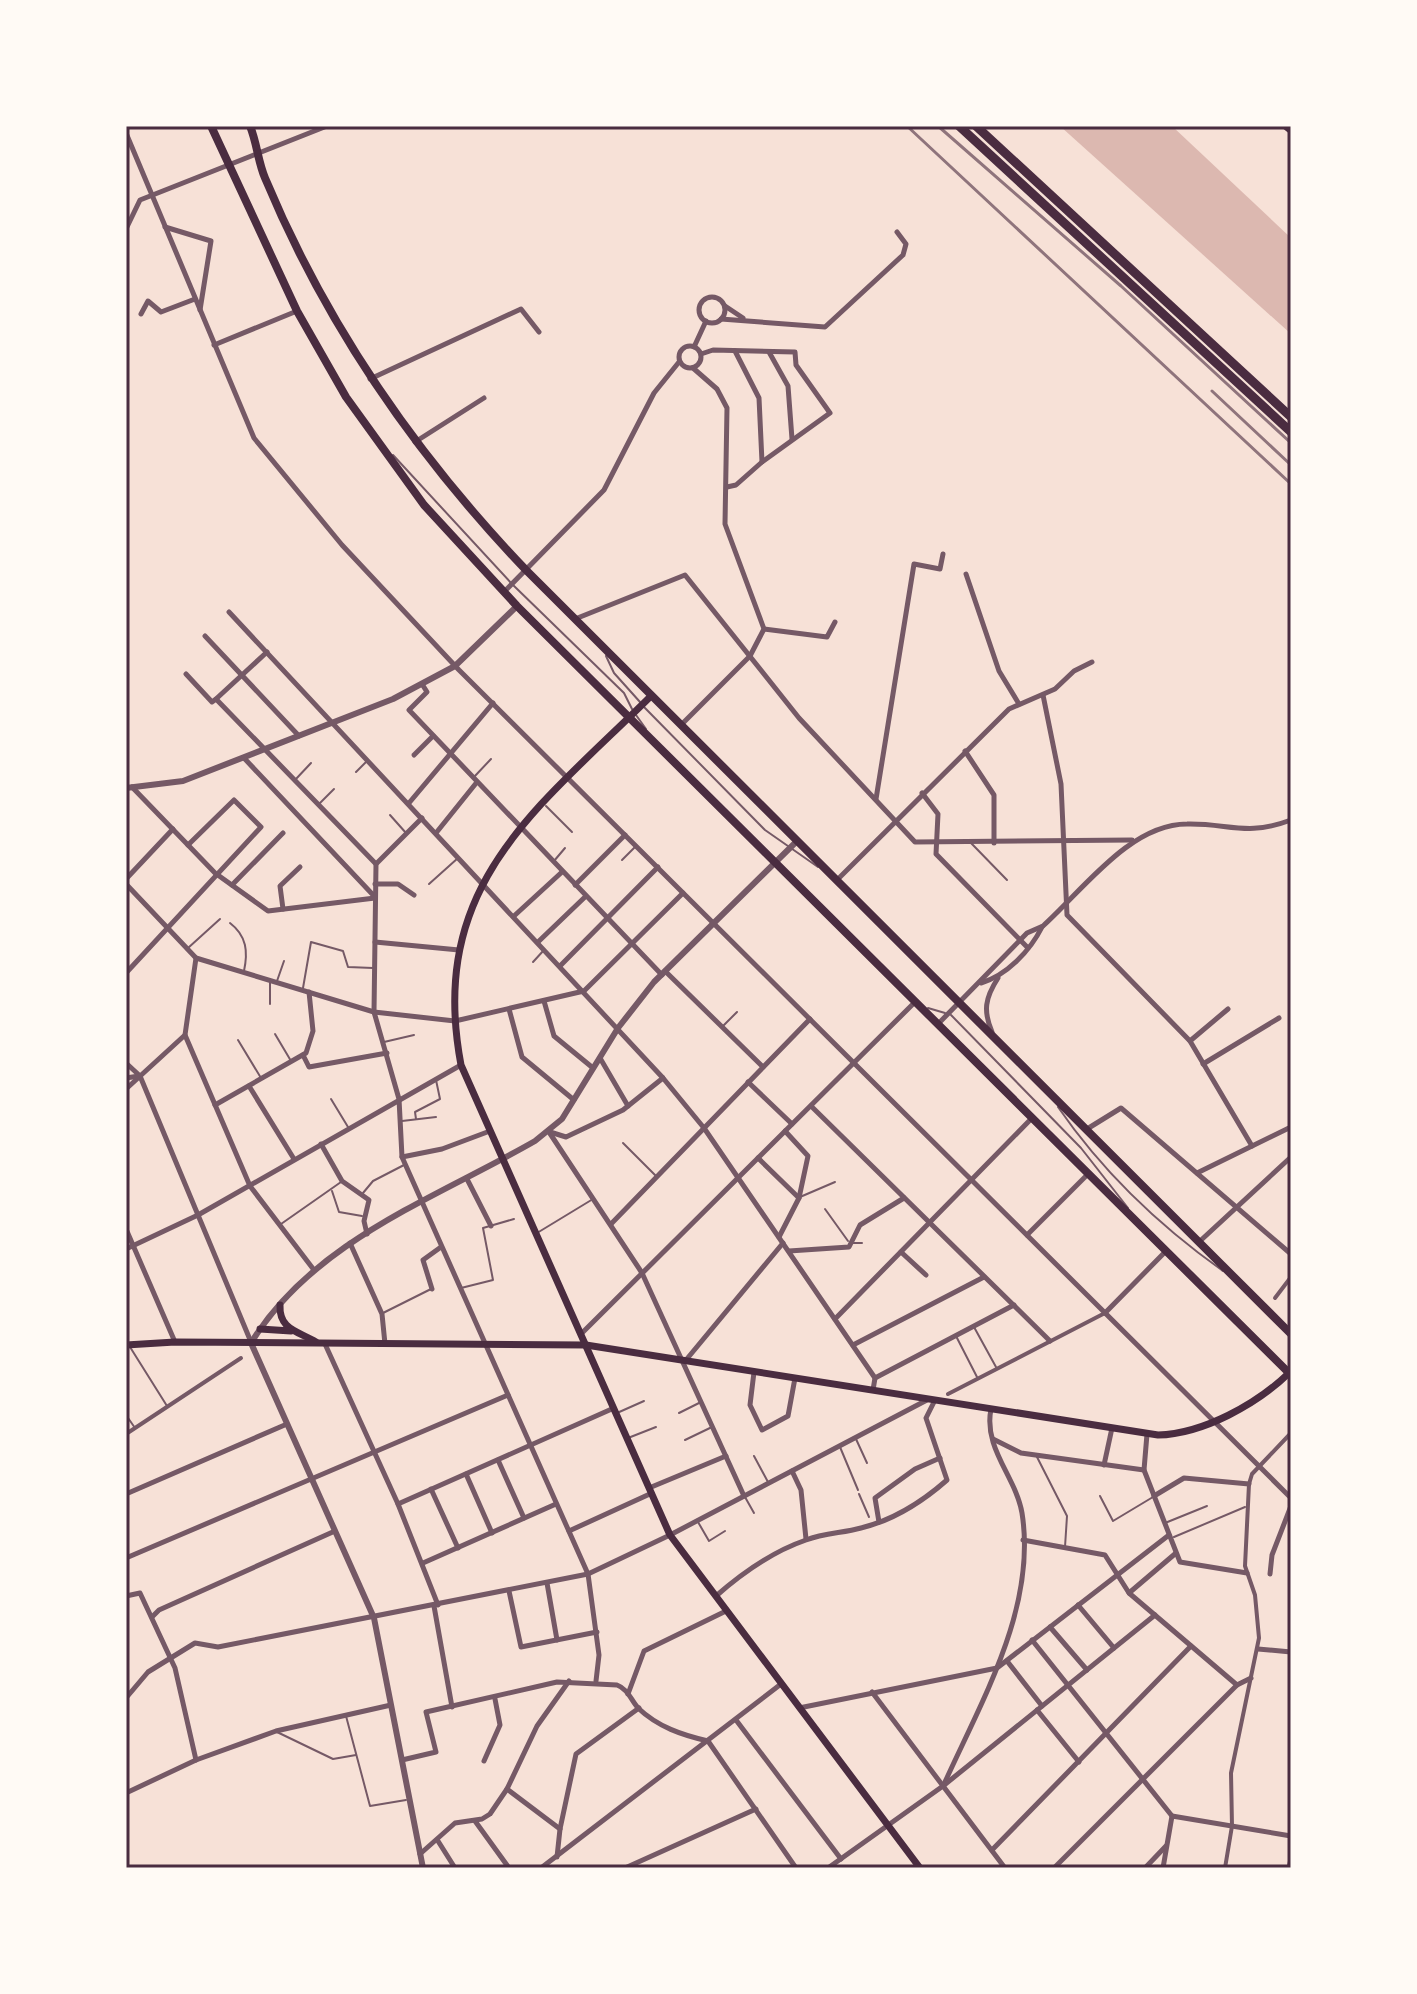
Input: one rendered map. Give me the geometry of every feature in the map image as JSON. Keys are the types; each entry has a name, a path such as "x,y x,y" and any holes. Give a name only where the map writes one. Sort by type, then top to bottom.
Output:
{"highway":[{"path":"959,126 1291,432"},
{"path":"976,126 1291,417"}],"main road":[{"path":"127,1345 175,1342 586,1345 1147,1434 1181,1432 1214,1421 1273,1388 1290,1373 667,756 632,715 517,606 424,505 374,439 297,311 211,126"},
{"path":"250,126 263,175 299,252 369,379 456,496 574,619 1291,1334"},
{"path":"1286,126 1291,130"},
{"path":"651,696 519,826 482,882 459,950 454,990 461,1065 670,1535 920,1868"},
{"path":"280,1305 281,1320 294,1331 321,1344"},
{"path":"260,1329 294,1331"}],"street":[{"path":"126,229 140,200 327,126"},
{"path":"126,133 254,438 342,545 455,666 1291,1496 1291,1505 1272,1555 1270,1574"},
{"path":"165,227 211,241 200,311"},
{"path":"706,321 747,320 825,327 903,255 906,244 897,232"},
{"path":"706,321 700,312 704,300 714,297 731,313 747,320"},
{"path":"141,314 148,301 161,312 195,299"},
{"path":"721,319 725,311 723,303"},
{"path":"369,379 521,309 539,332"},
{"path":"214,345 297,311"},
{"path":"694,347 706,321"},
{"path":"694,347 701,354"},
{"path":"504,592 604,490 654,393 679,362 682,349 694,347"},
{"path":"701,354 713,350 795,352 796,365 830,413 792,439 736,485 727,487"},
{"path":"735,351 759,398 762,462"},
{"path":"769,351 788,386 792,439"},
{"path":"693,368 700,361 701,354"},
{"path":"679,362 684,368 693,368 717,389 727,408 725,524 764,629 750,656 681,725"},
{"path":"414,442 484,398"},
{"path":"876,800 914,564 940,569 943,554"},
{"path":"966,574 999,671 1019,704"},
{"path":"574,619 685,575 799,718 915,842 1132,840 1175,825 1252,830 1291,820"},
{"path":"129,787 183,781 300,737 422,684 455,666 517,606"},
{"path":"229,612 663,1078 704,1128 853,1345 875,1378 873,1390"},
{"path":"764,629 827,637 835,622"},
{"path":"205,636 300,737"},
{"path":"186,674 212,702 267,652"},
{"path":"837,880 965,751 1019,704 1043,695 1092,662"},
{"path":"422,684 427,692 409,710 632,944 763,1067"},
{"path":"1043,695 1061,784 1061,843 1067,915 1190,1041 1252,1146"},
{"path":"216,699 376,864"},
{"path":"409,803 493,703"},
{"path":"414,755 433,736"},
{"path":"965,751 994,795 994,843"},
{"path":"244,758 375,898"},
{"path":"436,833 475,780"},
{"path":"129,787 215,873 268,911 375,898"},
{"path":"922,793 938,814 936,854 1028,948"},
{"path":"126,973 215,873 261,827 234,800 188,845"},
{"path":"422,818 376,864 374,1012 399,1099 402,1157 588,1574 597,1632 596,1681"},
{"path":"173,829 126,881 196,958 374,1012 455,1021 584,991 683,893"},
{"path":"232,885 283,833"},
{"path":"575,885 625,835"},
{"path":"996,1040 985,1013 990,990 998,978 1028,948 1043,926 1132,840"},
{"path":"251,1343 280,1305 314,1270 350,1243 549,1132 574,1100 618,1028 663,973 797,841"},
{"path":"283,909 280,886 300,867"},
{"path":"560,966 658,867"},
{"path":"514,916 562,872"},
{"path":"375,884 398,884 414,895"},
{"path":"538,942 586,896"},
{"path":"938,1025 1020,940 1043,926"},
{"path":"375,942 459,950"},
{"path":"196,958 185,1035 250,1186 314,1270"},
{"path":"980,984 998,978"},
{"path":"215,1105 303,1055 313,1031 306,991"},
{"path":"544,1001 554,1036 593,1068"},
{"path":"581,1334 917,1004"},
{"path":"509,1009 522,1057 574,1100"},
{"path":"1190,1041 1228,1009"},
{"path":"1203,1064 1279,1018"},
{"path":"611,1224 810,1019"},
{"path":"126,1089 185,1035"},
{"path":"303,1055 309,1067 387,1053"},
{"path":"600,1058 628,1106"},
{"path":"126,1063 140,1076 251,1343 374,1618 423,1868"},
{"path":"126,1249 198,1215 461,1065"},
{"path":"126,1078 140,1076"},
{"path":"549,1132 566,1137 628,1106 663,1078"},
{"path":"748,1082 792,1124"},
{"path":"249,1086 294,1159"},
{"path":"811,1106 1050,1341"},
{"path":"1086,1130 1121,1108 1291,1254"},
{"path":"835,1319 1032,1118"},
{"path":"1197,1173 1291,1127"},
{"path":"402,1157 442,1149 490,1131"},
{"path":"685,1361 781,1240 799,1198 808,1154 785,1131"},
{"path":"549,1132 642,1273 685,1361 744,1496"},
{"path":"321,1144 342,1181 369,1200 365,1216 367,1234"},
{"path":"1199,1242 1291,1157"},
{"path":"758,1158 799,1198"},
{"path":"1027,1235 1088,1174"},
{"path":"467,1179 491,1226"},
{"path":"788,1251 849,1247 860,1225 904,1198"},
{"path":"126,1229 175,1342"},
{"path":"350,1243 369,1279 382,1314 385,1344"},
{"path":"432,1289 423,1260 441,1247"},
{"path":"948,1394 1105,1313 1166,1251"},
{"path":"901,1252 926,1275"},
{"path":"853,1345 984,1277"},
{"path":"1275,1298 1291,1277"},
{"path":"875,1378 1014,1305"},
{"path":"321,1344 375,1451 423,1563 436,1606 452,1707"},
{"path":"126,1434 241,1358"},
{"path":"754,1372 750,1405 762,1430 788,1416 795,1378"},
{"path":"126,1558 508,1395"},
{"path":"126,1698 141,1679 170,1656 195,1643 218,1647 588,1574 698,1521 931,1400"},
{"path":"715,1597 749,1571 806,1539 879,1522 916,1506 947,1480 926,1418 931,1400"},
{"path":"943,1786 997,1668 1015,1615 1023,1540 1020,1505 987,1427 991,1409"},
{"path":"398,1504 615,1410"},
{"path":"126,1494 287,1424"},
{"path":"1104,1465 1112,1428"},
{"path":"1225,1868 1232,1826 1231,1773 1258,1649 1258,1617 1247,1573 1249,1484 1259,1466 1291,1433"},
{"path":"1147,1434 1144,1470 1180,1562 1247,1573"},
{"path":"992,1439 1021,1453 1144,1470"},
{"path":"569,1531 726,1456"},
{"path":"879,1522 875,1498 915,1469 940,1458"},
{"path":"498,1460 524,1518"},
{"path":"792,1471 801,1490 806,1539"},
{"path":"466,1474 492,1533"},
{"path":"1154,1496 1184,1478 1249,1484"},
{"path":"431,1489 458,1548"},
{"path":"423,1563 556,1504"},
{"path":"153,1616 159,1610 335,1531"},
{"path":"799,1708 997,1668 1116,1574 1170,1537"},
{"path":"1023,1540 1105,1555 1129,1593 1237,1685"},
{"path":"1129,1593 1176,1553"},
{"path":"547,1583 557,1640"},
{"path":"509,1591 521,1647 597,1632"},
{"path":"126,1596 140,1593 153,1616 170,1656 196,1760"},
{"path":"1078,1605 1114,1648"},
{"path":"628,1694 644,1651 726,1611"},
{"path":"828,1868 943,1786 1155,1615"},
{"path":"1050,1627 1087,1670"},
{"path":"1032,1640 1172,1816 1291,1836"},
{"path":"992,1850 1191,1646"},
{"path":"1258,1649 1291,1652"},
{"path":"1007,1661 1079,1762"},
{"path":"1054,1868 1237,1685 1251,1678"},
{"path":"402,1760 436,1752 426,1712 570,1680 596,1681 623,1687 639,1708 671,1732 708,1741 796,1868"},
{"path":"420,1854 455,1823 475,1821 490,1814 507,1789 537,1726 570,1680"},
{"path":"541,1868 781,1684"},
{"path":"872,1692 1005,1868"},
{"path":"484,1761 500,1725 495,1699"},
{"path":"126,1793 196,1760 276,1731 391,1705"},
{"path":"557,1857 576,1754 639,1708"},
{"path":"736,1720 841,1859"},
{"path":"507,1789 560,1829"},
{"path":"625,1868 756,1809"},
{"path":"1163,1868 1172,1816"},
{"path":"475,1821 509,1868"},
{"path":"438,1841 455,1868"},
{"path":"1145,1868 1167,1845"},
{"path":"1289,1868 1291,1859"}],"lane":[{"path":"374,439 408,468 512,584 618,686 632,715"},
{"path":"601,646 614,673 685,752 788,849 826,871"},
{"path":"475,780 491,759"},
{"path":"356,772 368,760"},
{"path":"294,780 311,763"},
{"path":"318,805 334,789"},
{"path":"543,802 572,832"},
{"path":"390,815 407,834"},
{"path":"970,842 1007,880"},
{"path":"622,860 636,846"},
{"path":"553,862 565,848"},
{"path":"429,884 459,857"},
{"path":"187,948 220,919"},
{"path":"230,923 237,929 249,951 244,972"},
{"path":"306,991 311,942 343,951 348,967 374,968"},
{"path":"533,962 545,949"},
{"path":"270,1004 273,981 284,961"},
{"path":"917,1004 949,1014 1081,1148 1143,1228"},
{"path":"722,1026 737,1012"},
{"path":"275,1034 291,1062"},
{"path":"383,1042 414,1035"},
{"path":"238,1040 261,1079"},
{"path":"416,1119 415,1112 440,1099 435,1079"},
{"path":"1048,1092 1094,1154 1180,1241 1240,1283"},
{"path":"331,1099 348,1128"},
{"path":"400,1121 436,1117"},
{"path":"623,1143 657,1177"},
{"path":"363,1193 373,1181 405,1165"},
{"path":"280,1225 342,1181"},
{"path":"799,1198 835,1182"},
{"path":"332,1190 339,1212 365,1216"},
{"path":"536,1233 594,1199"},
{"path":"825,1209 851,1243 862,1243"},
{"path":"460,1289 493,1280 483,1228 514,1219"},
{"path":"382,1314 432,1289"},
{"path":"974,1326 997,1368"},
{"path":"956,1336 978,1378"},
{"path":"127,1345 168,1407"},
{"path":"615,1410 644,1401"},
{"path":"679,1413 702,1402"},
{"path":"126,1415 135,1428"},
{"path":"627,1438 656,1427"},
{"path":"685,1440 713,1427"},
{"path":"855,1438 867,1463"},
{"path":"839,1446 869,1517"},
{"path":"1036,1455 1067,1516 1064,1548"},
{"path":"754,1456 769,1483"},
{"path":"744,1496 754,1513"},
{"path":"1100,1496 1113,1521 1154,1496"},
{"path":"1164,1523 1207,1506"},
{"path":"1170,1537 1247,1507"},
{"path":"698,1521 709,1541 725,1531"},
{"path":"346,1715 370,1806 410,1800"},
{"path":"276,1731 333,1759 356,1755"}],"shaded area":[{"path":"1060,126 1172,126 1291,238 1291,334"}],"railway":[{"path":"907,126 1291,484"},
{"path":"938,126 1121,286 1291,443"},
{"path":"1212,391 1291,465"}]}
